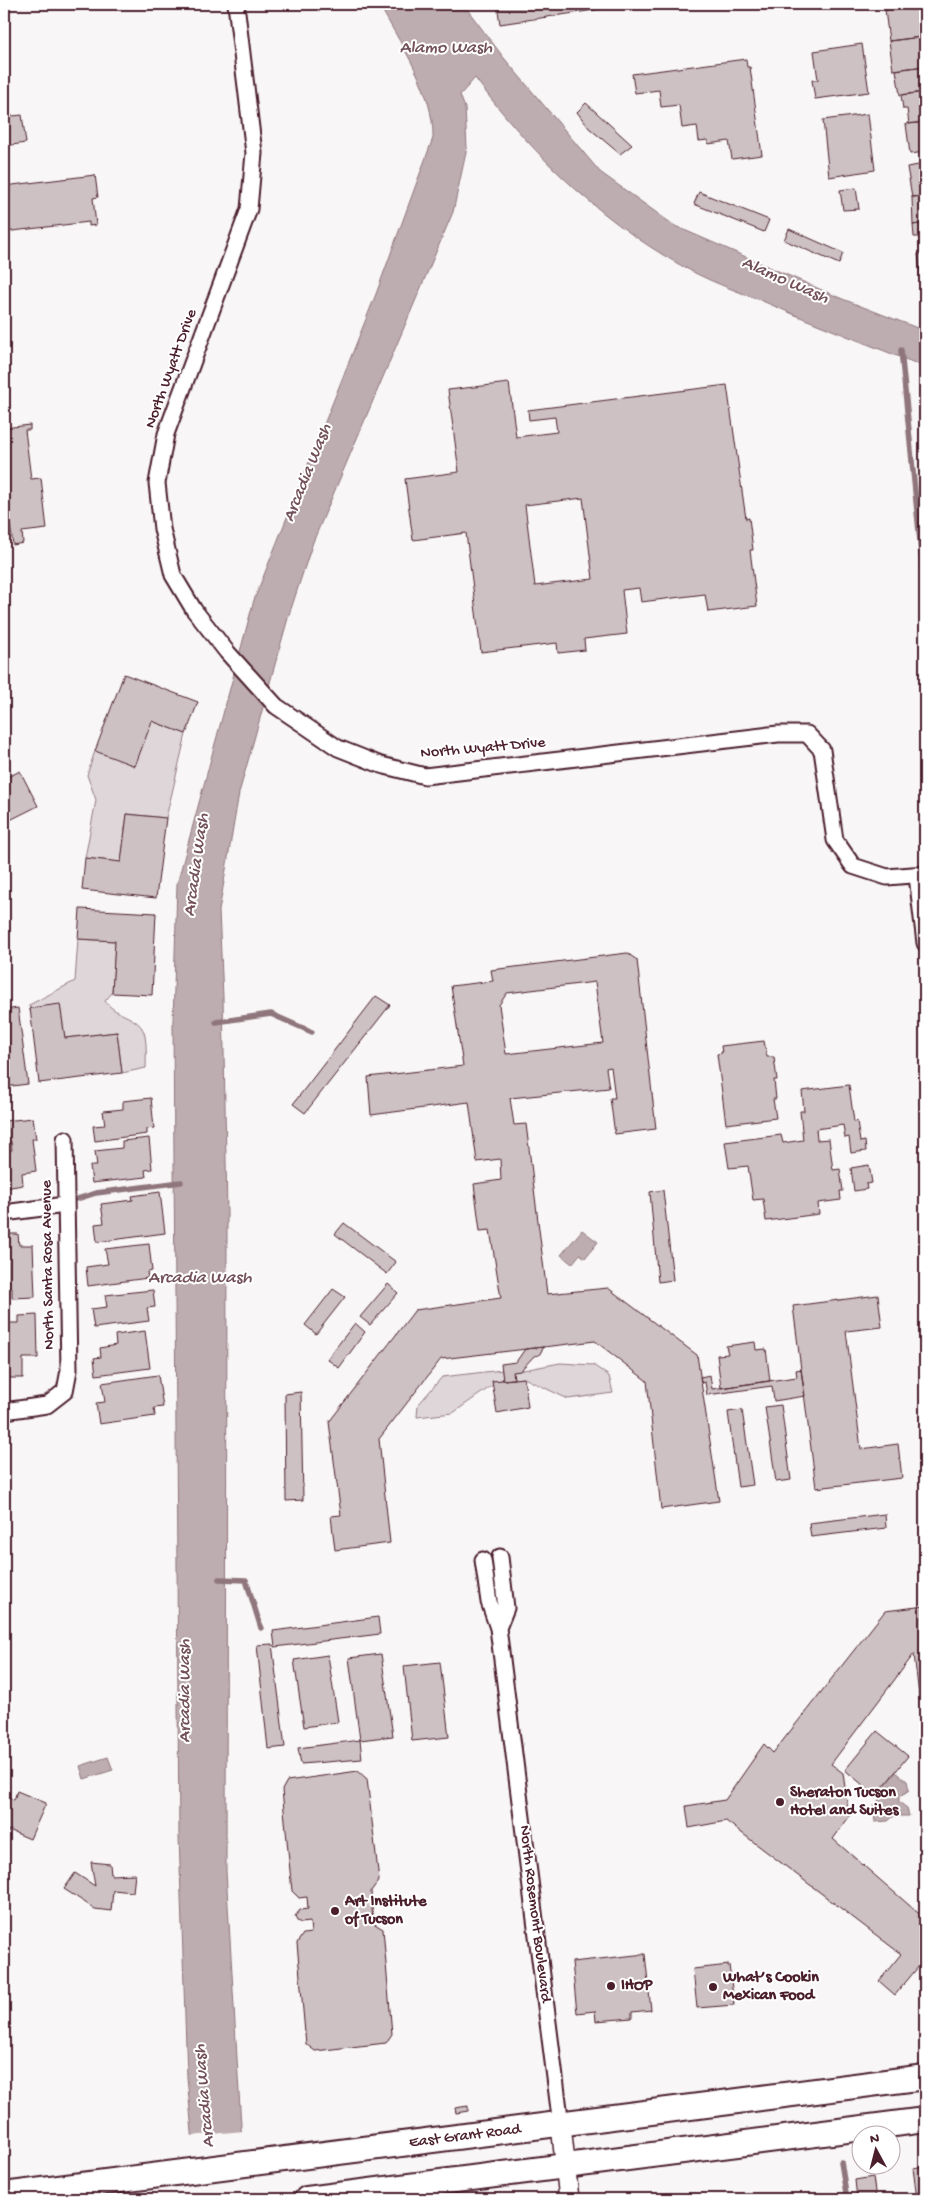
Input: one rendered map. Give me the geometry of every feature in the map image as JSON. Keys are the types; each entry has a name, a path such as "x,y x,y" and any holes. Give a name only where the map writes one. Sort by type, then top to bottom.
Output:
{"main road":[{"name":"East Grant Road","path":"4,2195 925,2077"},
{"path":"307,2199 925,2120"}],"street":[{"name":"North Wyatt Drive","path":"236,4 254,153 249,209 166,434 157,483 162,529 173,575 194,610 227,652 276,706 338,748 381,765 425,776 778,734 807,734 822,750 835,840 853,866 887,877 921,875 925,943"},
{"name":"North Santa Rosa Avenue","path":"4,1411 47,1406 65,1391 69,1370 65,1205 66,1139"},
{"path":"4,1213 65,1205"},
{"name":"North Rosemont Boulevard","path":"498,1628 506,1608 500,1557"},
{"name":"North Rosemont Boulevard","path":"483,1560 489,1602 498,1628 569,2199"}],"shaded area":[{"path":"152,721 186,734 166,818 127,814 121,862 85,858 96,800 87,775 95,751"},
{"path":"78,939 115,941 112,993 105,1001 116,1011 134,1020 143,1029 146,1044 146,1068 122,1073 117,1032 65,1038 60,1005 30,1011 29,1005 75,981"},
{"path":"560,1363 593,1365 609,1376 613,1393 568,1399 524,1378 514,1379 513,1372"},
{"path":"502,1370 503,1380 493,1381 493,1385 453,1413 417,1417 418,1405 442,1377"}],"water":[{"name":"Arcadia Wash","path":"379,4 463,4 504,58 600,172 675,226 840,298 925,331 925,367 720,285 665,256 633,235 575,189 522,136 475,78 460,95 465,108 467,148 453,212 313,542 288,618 239,793 219,911 223,997 227,1215 226,1871 242,2143 198,2199 187,2077 179,1836 173,1023 177,884 254,600 376,294 433,138 432,120 422,86 415,69"},
{"path":"582,1230 598,1242 585,1258 580,1254 572,1264 561,1255"},
{"path":"108,1757 113,1770 84,1779 80,1766"},
{"path":"896,1772 907,1781 909,1790 899,1797 899,1802 907,1808 909,1816 894,1816 888,1821 875,1822 873,1807 887,1790 886,1784"}],"pier":[{"path":"244,2131 251,2199 196,2199 190,2136"}],"building":[{"path":"497,4 635,4 500,24"},
{"path":"884,4 925,4 925,5 885,10"},
{"path":"925,5 925,16 919,17 921,37 889,41 885,10"},
{"path":"925,37 925,66 893,70 889,41"},
{"path":"862,44 869,92 815,99 812,80 818,80 814,51"},
{"path":"746,59 747,67 750,67 762,155 732,159 729,141 708,144 708,140 699,141 697,126 682,128 679,105 661,107 659,90 635,93 632,74"},
{"path":"925,66 925,92 900,95 896,70"},
{"path":"4,84 7,109 4,109"},
{"path":"925,92 925,122 909,124 907,109 903,109 901,95"},
{"path":"586,103 632,145 620,154 589,128 577,112"},
{"path":"868,114 875,170 829,177 823,120"},
{"path":"22,115 26,143 4,146 4,117"},
{"path":"925,122 925,152 910,154 906,124"},
{"path":"925,164 925,196 912,197 907,167"},
{"path":"95,175 98,197 93,198 96,225 89,226 89,222 4,232 4,186"},
{"path":"856,188 859,209 843,210 840,190"},
{"path":"699,192 769,220 764,232 694,204"},
{"path":"925,196 925,223 913,225 912,197"},
{"path":"925,223 925,253 921,254 919,237 914,237 913,225"},
{"path":"789,229 843,253 839,264 784,240"},
{"path":"925,253 925,283 921,283 918,254"},
{"path":"509,383 516,437 557,432 555,417 529,420 528,410 727,385 746,519 749,518 753,550 750,550 757,606 708,612 705,594 641,602 639,588 622,590 627,634 584,639 585,650 558,653 557,643 481,652 466,533 413,540 405,479 459,472 448,390","holes":["583,498 593,579 535,586 525,505"]},
{"path":"30,425 30,430 25,430 31,479 41,478 47,529 22,532 23,543 13,545 8,509 4,509 4,428"},
{"path":"124,674 198,702 186,734 152,721 135,766 95,751"},
{"path":"20,771 38,806 4,823 4,779"},
{"path":"127,814 166,818 156,898 82,890 85,858 121,862"},
{"path":"80,909 156,913 152,995 112,993 115,941 78,939"},
{"path":"627,953 637,960 656,1129 615,1134 610,1098 615,1098 611,1067 606,1068 609,1088 510,1098 514,1125 526,1124 547,1294 608,1288 697,1355 719,1501 661,1509 647,1381 595,1341 441,1359 379,1439 390,1543 335,1550 331,1516 341,1515 329,1422 415,1310 501,1298 490,1230 480,1231 474,1184 501,1180 500,1159 477,1162 469,1102 371,1115 368,1077 463,1066 451,986 493,981 491,970","holes":["595,982 603,1043 506,1054 499,1005 507,993"]},
{"path":"376,996 390,1005 305,1113 293,1104"},
{"path":"60,1004 65,1038 117,1032 122,1073 39,1083 30,1008"},
{"path":"18,1008 28,1084 4,1087 4,1010"},
{"path":"764,1041 767,1057 774,1057 777,1080 774,1080 776,1099 773,1099 776,1118 726,1124 717,1054 722,1053 721,1046"},
{"path":"849,1085 854,1122 857,1121 860,1142 865,1141 866,1151 851,1153 849,1137 845,1138 843,1125 816,1129 817,1140 829,1139 833,1170 840,1169 843,1191 840,1191 841,1200 818,1203 819,1214 766,1221 763,1199 753,1200 748,1166 729,1168 725,1142 781,1135 783,1143 803,1140 800,1111 804,1111 802,1091"},
{"path":"151,1098 154,1128 147,1129 147,1134 95,1141 93,1126 105,1125 103,1111 123,1109 123,1101"},
{"path":"33,1118 36,1139 32,1139 36,1171 22,1173 23,1185 5,1188 4,1152 12,1150 11,1142 4,1143 4,1121"},
{"path":"149,1138 152,1169 145,1170 146,1177 92,1183 90,1166 97,1166 95,1151 122,1148 122,1141"},
{"path":"869,1165 872,1183 866,1184 867,1189 854,1191 851,1168"},
{"path":"663,1190 673,1280 658,1282 650,1192"},
{"path":"160,1192 165,1233 97,1242 95,1224 104,1223 101,1204 133,1200 132,1196"},
{"path":"344,1223 396,1262 387,1274 335,1234"},
{"path":"4,1234 18,1234 19,1245 33,1245 35,1297 12,1298 12,1288 4,1288"},
{"path":"149,1244 152,1271 147,1272 148,1278 88,1286 86,1267 108,1264 105,1249"},
{"path":"388,1284 398,1293 370,1325 360,1317"},
{"path":"333,1289 345,1297 316,1334 305,1325"},
{"path":"153,1290 155,1307 147,1308 149,1321 94,1328 91,1309 107,1307 105,1295"},
{"path":"878,1295 882,1327 846,1331 861,1449 898,1444 902,1478 816,1488 793,1306"},
{"path":"37,1315 38,1358 23,1358 23,1378 4,1378 4,1323 19,1323 19,1316"},
{"path":"355,1323 365,1332 339,1368 327,1359"},
{"path":"145,1331 150,1368 96,1375 94,1358 101,1357 100,1348 116,1345 115,1335"},
{"path":"755,1342 756,1350 766,1349 770,1381 721,1388 717,1355 728,1354 726,1346"},
{"path":"544,1347 539,1355 534,1356 520,1371 513,1372 514,1379 503,1380 501,1364 516,1362 525,1349"},
{"path":"801,1369 805,1396 774,1401 772,1386 707,1395 705,1382 701,1383 700,1377 710,1375 712,1389 797,1377 796,1370"},
{"path":"158,1375 163,1407 154,1408 155,1416 99,1424 96,1403 105,1402 102,1383"},
{"path":"524,1378 528,1407 497,1413 492,1381"},
{"path":"301,1392 303,1500 286,1501 285,1394"},
{"path":"781,1405 791,1480 776,1482 765,1407"},
{"path":"742,1410 753,1485 738,1487 728,1412"},
{"path":"885,1514 886,1528 811,1537 809,1523"},
{"name":"Sheraton Tucson Hotel and Suites","path":"925,1606 925,1745 914,1654 831,1764 843,1773 849,1817 833,1839 925,1919 925,1971 919,1966 895,1995 879,1981 901,1954 726,1821 689,1828 686,1806 725,1800 764,1744 773,1753 885,1611"},
{"path":"378,1617 380,1634 275,1647 273,1631"},
{"path":"272,1644 285,1747 268,1749 257,1645"},
{"path":"381,1654 393,1736 360,1740 349,1658"},
{"path":"328,1655 338,1722 304,1727 294,1660"},
{"path":"440,1662 449,1737 412,1741 404,1666"},
{"path":"877,1731 908,1756 876,1796 845,1770"},
{"path":"360,1740 362,1759 301,1764 298,1748"},
{"name":"Art Institute of Tucson","path":"358,1771 367,1779 379,1880 371,1891 373,1923 383,1929 392,2034 386,2043 315,2051 306,2044 297,1943 303,1934 311,1933 310,1922 301,1923 297,1921 295,1916 300,1910 308,1909 307,1897 299,1898 292,1891 282,1790 287,1781"},
{"path":"17,1791 46,1803 30,1839 9,1830 4,1843 4,1796 14,1800"},
{"path":"91,1862 110,1864 111,1875 135,1874 133,1892 113,1890 111,1911 95,1909 64,1889 75,1873 95,1886"},
{"name":"IHOP","path":"645,1954 651,2010 632,2012 632,2018 596,2021 595,2011 577,2013 572,1962"},
{"name":"What’s Cookin Mexican Food","path":"729,1965 734,2005 697,2008 693,1969"},
{"path":"468,2106 468,2111 456,2113 455,2108"},
{"path":"925,2166 925,2199 917,2199 913,2168"},
{"path":"873,2177 876,2199 857,2199 855,2180"}],"waterway":[{"path":"901,350 925,592"},
{"path":"216,1022 271,1014 312,1032"},
{"path":"77,1199 96,1193 181,1182"},
{"path":"219,1579 246,1580 261,1628"},
{"path":"841,2162 847,2199"}],"place":[{"name":"Sheraton Tucson Hotel and Suites","path":"780,1802"},
{"name":"Art Institute of Tucson","path":"335,1911"},
{"name":"IHOP","path":"611,1986"},
{"name":"What’s Cookin Mexican Food","path":"713,1987"}],"water label":[{"name":"Alamo Wash","path":"446,48"},
{"name":"Alamo Wash","path":"785,281"}]}
